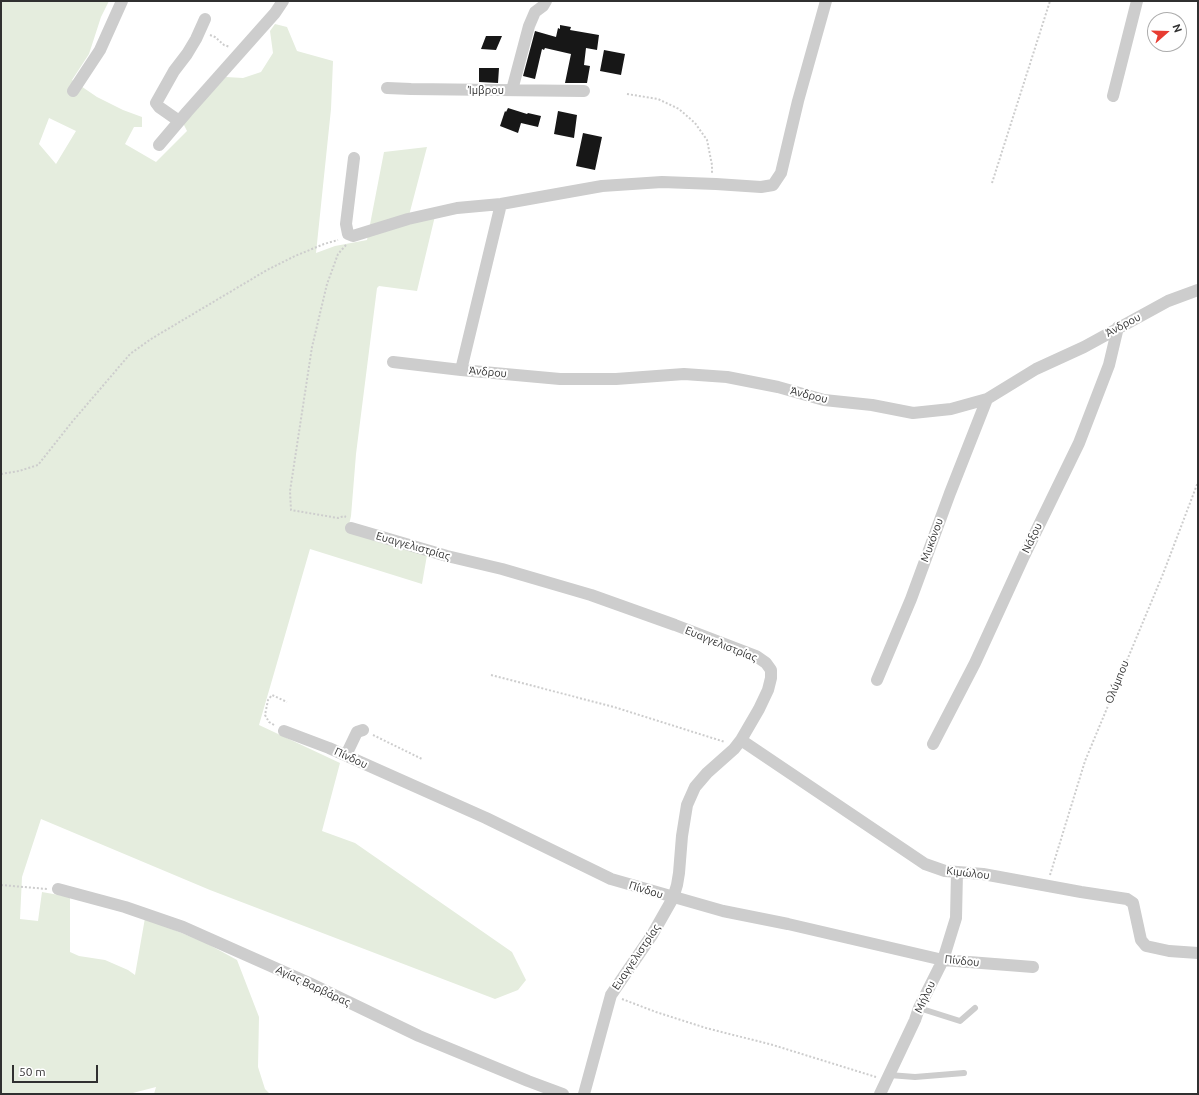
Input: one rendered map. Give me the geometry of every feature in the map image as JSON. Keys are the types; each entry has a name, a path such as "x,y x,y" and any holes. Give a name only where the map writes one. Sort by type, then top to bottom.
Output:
{"street":[{"path":"73,91 100,50 122,1"},
{"path":"159,145 284,1"},
{"path":"512,90 529,26 534,14 542,8 546,1"},
{"path":"354,158 346,224 348,234 353,236 408,219 457,208 501,204 602,186 662,182 761,187 773,185 781,173 798,101 826,1"},
{"path":"1113,96 1137,1"},
{"path":"179,121 159,107 156,103 174,71 187,54 205,19"},
{"name":"Ίμβρου","path":"387,88 584,92"},
{"path":"461,370 501,204"},
{"name":"Άνδρου","path":"393,362 560,379 616,379 684,374 727,377 778,387 824,400 872,405 913,413 951,409 987,399 1036,369 1084,346 1168,301 1198,290"},
{"name":"Νάξου","path":"933,744 975,663 1024,556 1079,443 1108,365 1118,327"},
{"name":"Μυκόνου","path":"877,680 911,599 987,399"},
{"name":"Ευαγγελιστρίας","path":"352,528 447,556 502,569 591,595 756,656 766,663 771,670 768,690 759,709 738,744 695,787 687,805 682,836 679,873 673,898 652,934 611,995 584,1094"},
{"path":"346,756 357,732 363,730"},
{"name":"Πίνδου","path":"284,731 329,748 486,818 611,879 673,898 723,911 788,924 943,960 1033,967"},
{"name":"Κιμώλου","path":"738,744 925,864 945,871 983,874 1127,899 1133,902 1141,940 1146,946 1169,951 1198,953"},
{"name":"Μήλου","path":"880,1094 915,1020 919,1008 943,960 956,918 957,872"},
{"name":"Αγίας Βαρβάρας","path":"58,890 125,907 183,927 309,983 419,1036 563,1094"}],"lane":[{"path":"919,1008 960,1021 975,1008"},
{"path":"888,1078 964,1073"}],"path":[{"path":"992,183 1050,1"},
{"path":"200,31 215,36 224,45 242,49"},
{"path":"627,94 658,99 679,109 695,123 707,140 712,165 713,184"},
{"path":"1,474 19,471 38,465 72,422 130,354 152,339 267,270 324,244 353,236"},
{"path":"352,528 349,518 344,516 338,518 291,510 290,491 312,347 327,284 338,254 353,236"},
{"name":"Ολύμπου","path":"1047,885 1085,761 1198,482"},
{"path":"492,675 614,707 738,744"},
{"path":"284,731 269,722 265,715 268,700 272,695 287,702"},
{"path":"363,730 422,759"},
{"path":"1,885 58,890"},
{"path":"611,995 656,1012 706,1028 773,1045 888,1078"}],"green space":[{"path":"1,1 109,1 101,17 89,54 72,80 97,97 123,110 142,117 142,127 134,127 125,144 156,162 187,131 183,123 226,77 243,78 261,72 273,53 270,31 275,24 287,27 297,51 333,61 331,109 316,253 335,246 367,240 384,152 427,147 407,223 435,216 417,291 379,286 377,288 356,454 351,516 348,529 427,555 422,584 310,549 259,725 340,763 322,831 355,843 512,952 526,980 518,990 495,999 210,890 41,819 22,877 20,919 38,921 42,892 70,897 70,952 79,956 105,960 128,970 135,975 145,918 206,943 237,960 259,1017 258,1067 265,1089 270,1094 154,1094 156,1087 129,1094 1,1094","holes":["49,118 76,131 56,164 39,144"]}],"building":[{"path":"560,25 571,27 570,30 599,35 597,50 586,48 584,65 590,66 587,83 565,83 571,54 545,48 544,50 542,49 535,79 523,76 535,31 556,37 558,28 560,29"},
{"path":"486,36 502,36 496,50 481,49"},
{"path":"604,50 625,54 621,75 600,71"},
{"path":"479,68 499,68 498,83 479,82"},
{"path":"508,108 527,114 541,116 538,127 521,123 518,133 500,126 505,111 506,112"},
{"path":"558,111 577,115 574,138 554,134"},
{"path":"583,133 602,137 595,170 576,166"}]}
